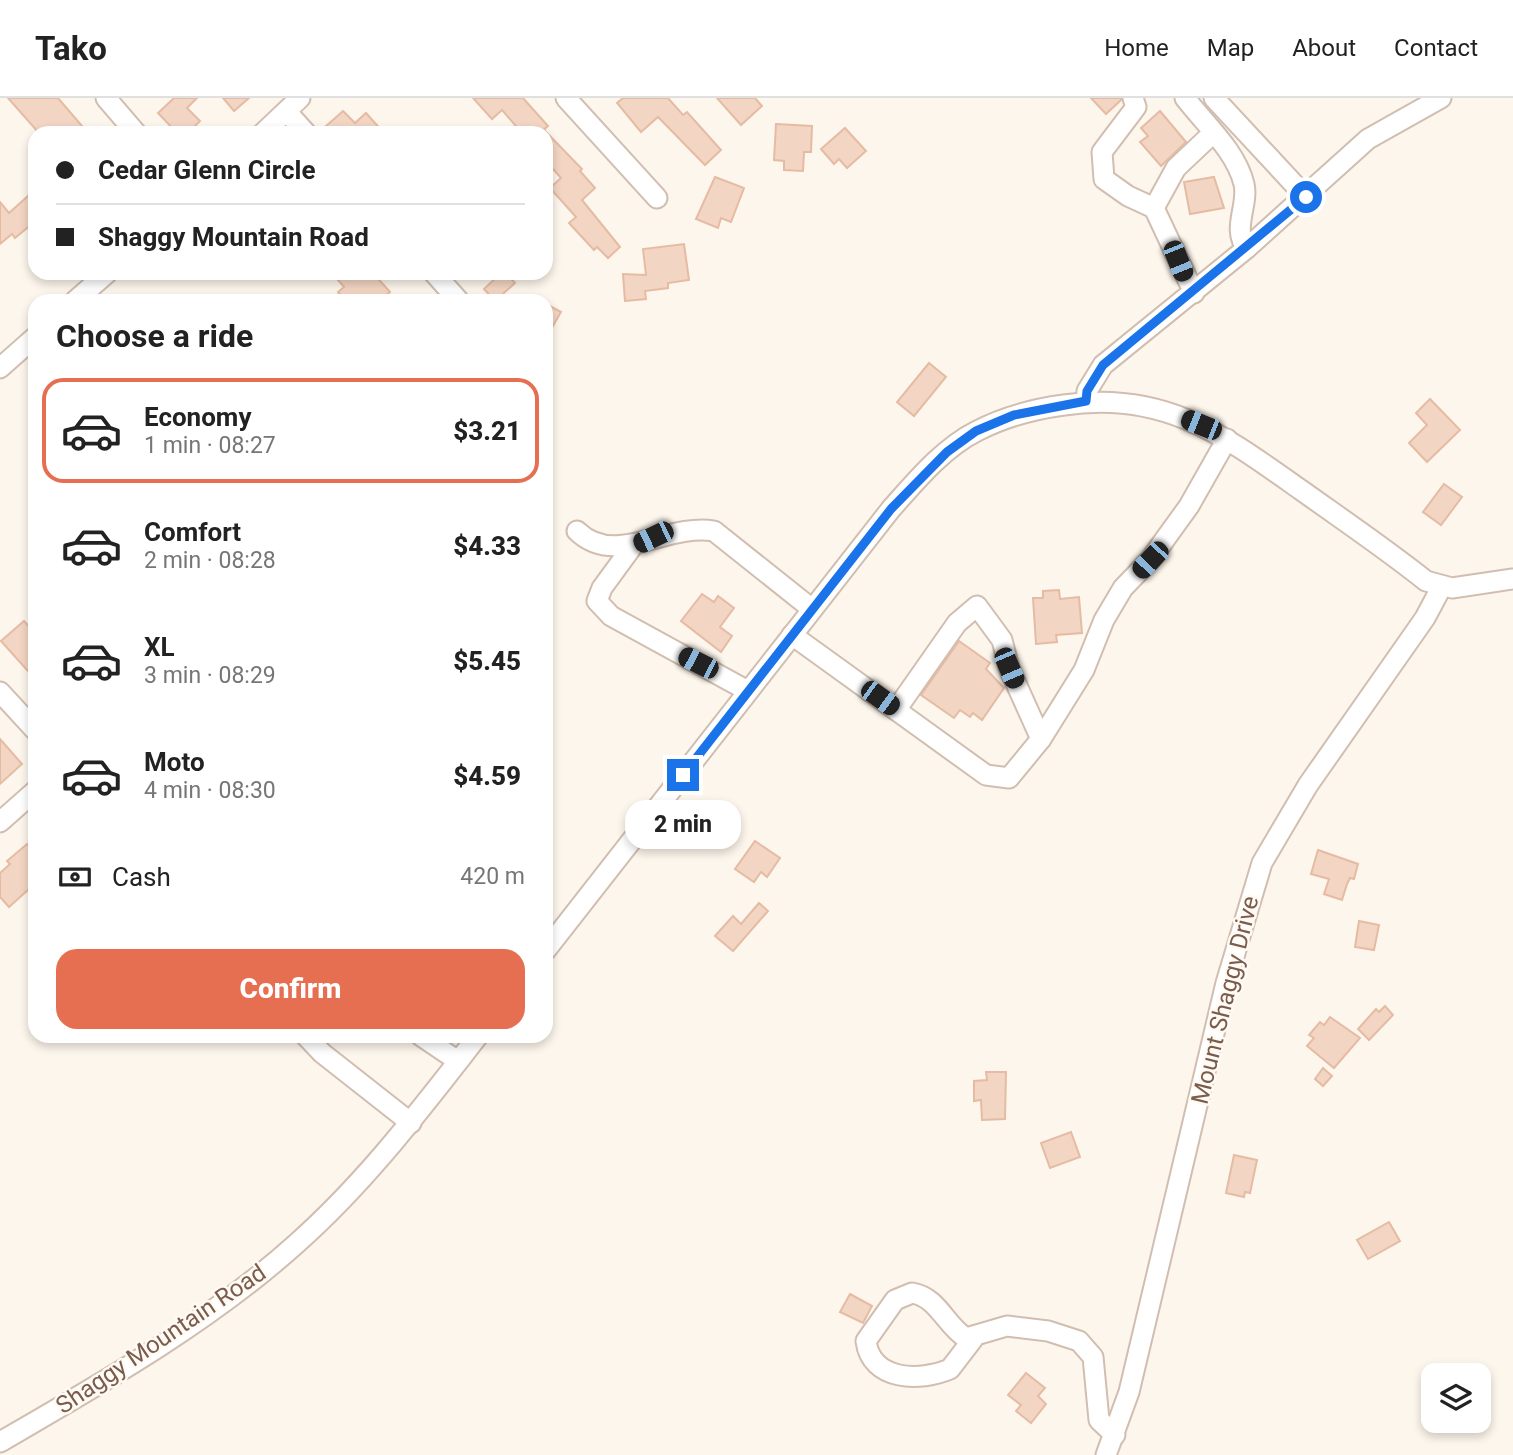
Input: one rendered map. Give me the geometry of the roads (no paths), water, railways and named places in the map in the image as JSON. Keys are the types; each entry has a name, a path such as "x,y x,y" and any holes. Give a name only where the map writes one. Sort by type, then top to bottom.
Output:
{"street":[{"path":"566,98 657,198"},
{"path":"1133,98 1136,107 1102,152 1104,179 1128,196 1154,208 1194,293"},
{"path":"1185,98 1231,156 1245,186 1240,227 1242,243 1248,248"},
{"path":"1214,98 1306,197"},
{"path":"1086,401 1087,391 1103,365 1248,248 1368,139 1441,98"},
{"path":"117,102 132,126"},
{"path":"270,126 293,105 303,126"},
{"path":"1154,208 1176,168 1213,133"},
{"path":"83,294 99,280"},
{"path":"440,280 453,294"},
{"path":"0,368 28,343"},
{"path":"553,941 891,509 947,452 976,431 1014,415 1086,401 1135,402 1164,410 1227,439 1426,581 1441,588 1513,579"},
{"path":"792,635 986,775 1009,778 1041,739 1084,670 1104,620 1123,588 1150,560 1189,506 1227,439"},
{"path":"748,691 611,616 597,601 602,588 632,547 653,537 696,528 715,531 812,609"},
{"path":"578,531 587,541 599,545 632,547"},
{"name":"Mount Shaggy Drive","path":"1107,1455 1129,1392 1226,983 1262,863 1301,796 1425,618 1441,588"},
{"path":"896,710 957,623 977,606 1002,640 1009,668 1041,739"},
{"path":"0,692 28,722"},
{"path":"0,822 28,797"},
{"path":"313,1043 411,1124"},
{"path":"431,1043 458,1061"},
{"name":"Shaggy Mountain Road","path":"0,1442 84,1394 197,1321 264,1272 325,1218 411,1124 472,1043"},
{"path":"973,1339 959,1334 929,1298 912,1293 895,1300 866,1341 867,1351 878,1366 887,1372 915,1376 950,1369 973,1339 1007,1326 1048,1331 1079,1341 1093,1357 1095,1364 1099,1420 1115,1435"}]}
